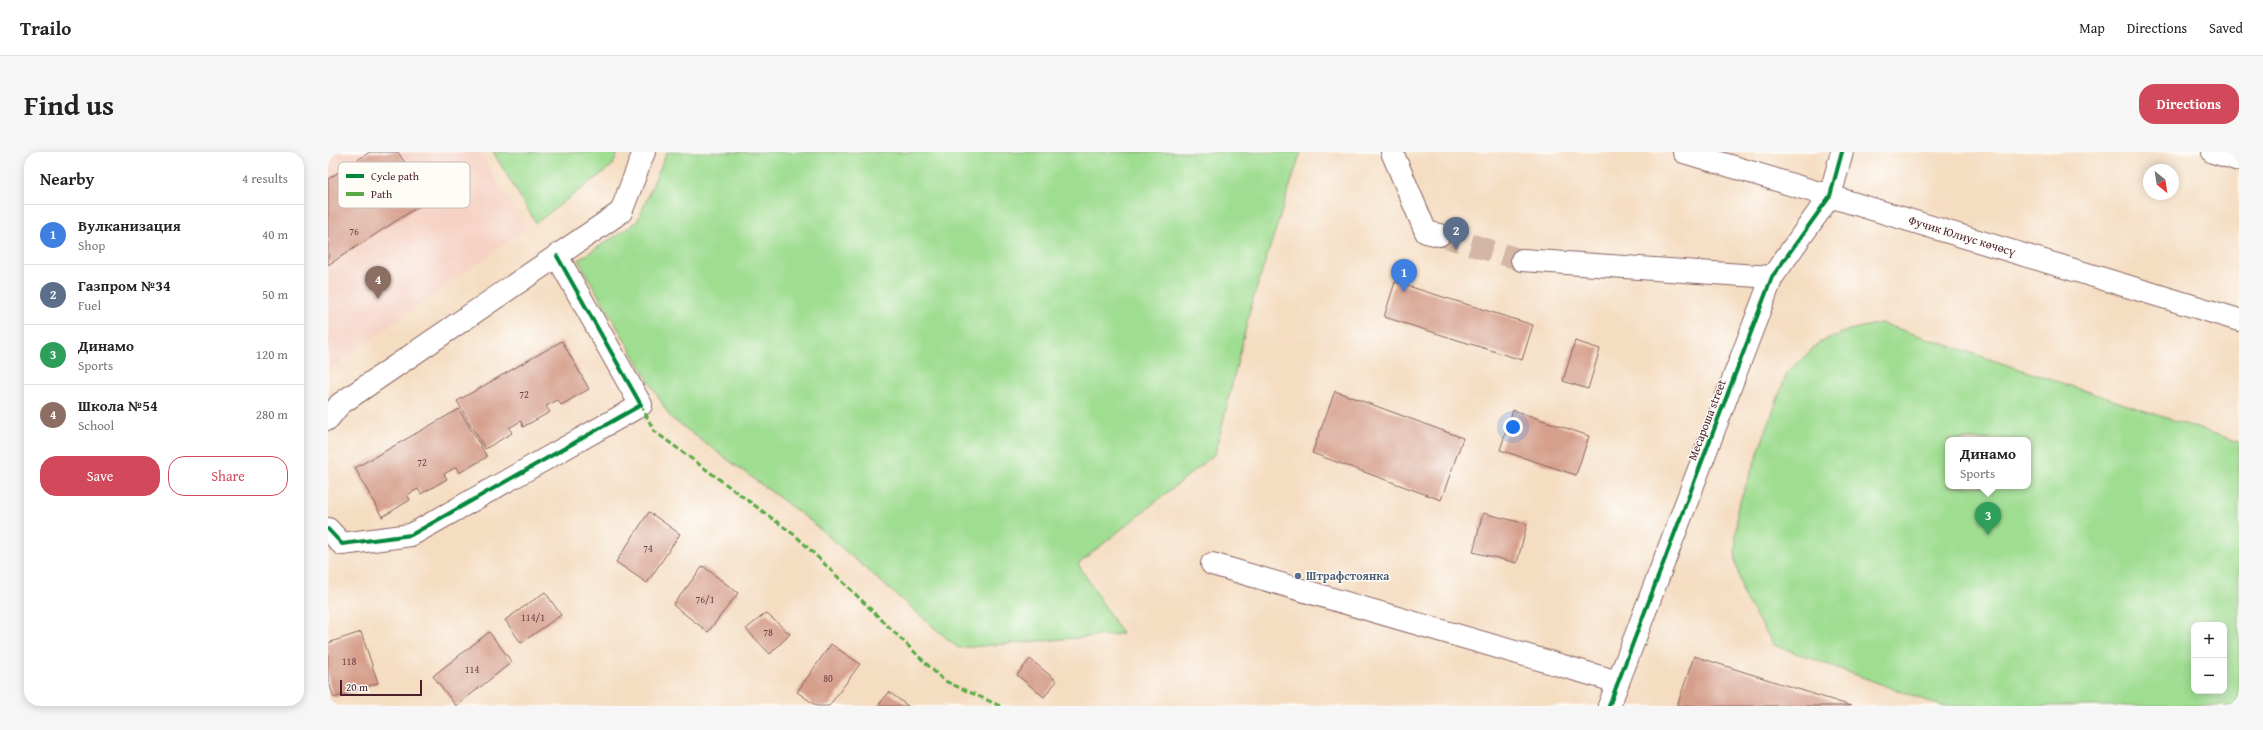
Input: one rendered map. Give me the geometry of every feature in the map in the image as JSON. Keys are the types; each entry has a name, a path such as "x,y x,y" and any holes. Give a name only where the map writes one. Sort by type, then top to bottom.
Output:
{"street":[{"path":"328,419 340,404 621,212 644,152"},
{"path":"1392,152 1426,232 1439,235"},
{"name":"Фучик Юлиус көчөсү","path":"1684,152 2239,320"},
{"name":"Месароша street","path":"1609,706 1772,277 1830,196 1842,152"},
{"path":"2213,152 2239,160"},
{"path":"328,529 342,544 412,535 641,405 556,256"},
{"path":"1522,260 1772,277"},
{"path":"1212,564 1618,682"}],"shaded area":[{"path":"328,152 480,152 526,229 328,370"}],"green space":[{"path":"493,152 618,152 613,165 536,223"},
{"path":"667,152 1301,152 1253,299 1215,454 1078,564 1122,634 958,648 808,519 670,417 578,260 637,222"},
{"path":"1881,323 2239,442 2239,706 1941,706 1774,645 1744,597 1735,560 1737,510 1787,373 1819,343 1849,330"}],"building":[{"path":"370,152 398,152 404,162 354,162"},
{"path":"338,173 338,208 416,208 328,265 328,179"},
{"path":"1395,282 1533,325 1522,360 1384,317"},
{"path":"562,341 589,389 561,405 558,400 546,406 550,412 523,427 521,421 509,428 512,433 485,449 457,401"},
{"path":"1575,341 1600,349 1588,389 1563,381"},
{"path":"1335,391 1463,438 1441,500 1312,453"},
{"path":"459,409 487,457 459,473 456,467 444,474 447,479 421,494 418,489 407,495 410,500 382,517 355,468"},
{"path":"1513,410 1589,436 1576,475 1500,450"},
{"path":"649,512 680,534 647,583 616,562"},
{"path":"1483,513 1527,524 1517,563 1473,552"},
{"path":"703,566 738,593 708,632 673,605"},
{"path":"545,592 561,615 521,643 505,620"},
{"path":"766,613 790,634 770,654 746,629"},
{"path":"361,632 378,683 334,698 328,679 328,643"},
{"path":"489,632 512,662 456,706 433,676"},
{"path":"831,644 860,664 829,706 817,706 797,692"},
{"path":"1694,656 1851,706 1677,706"},
{"path":"1030,659 1057,681 1044,697 1017,675"},
{"path":"889,692 908,706 878,706"}],"tunnel":[{"path":"1439,235 1522,260"}],"marked path":[{"path":"641,405 654,431 796,536 943,680 1000,706"}],"cycle path":[{"path":"1609,706 1772,277 1830,196 1842,152"},
{"path":"328,529 342,544 411,535 641,405 557,256"}],"place":[{"name":"Газпром №34","path":"1456,250"},
{"name":"Вулканизация","path":"1404,292"},
{"name":"Школа №54","path":"378,299"},
{"name":"Динамо","path":"1988,535"},
{"name":"Штрафстоянка","path":"1298,576"}]}
